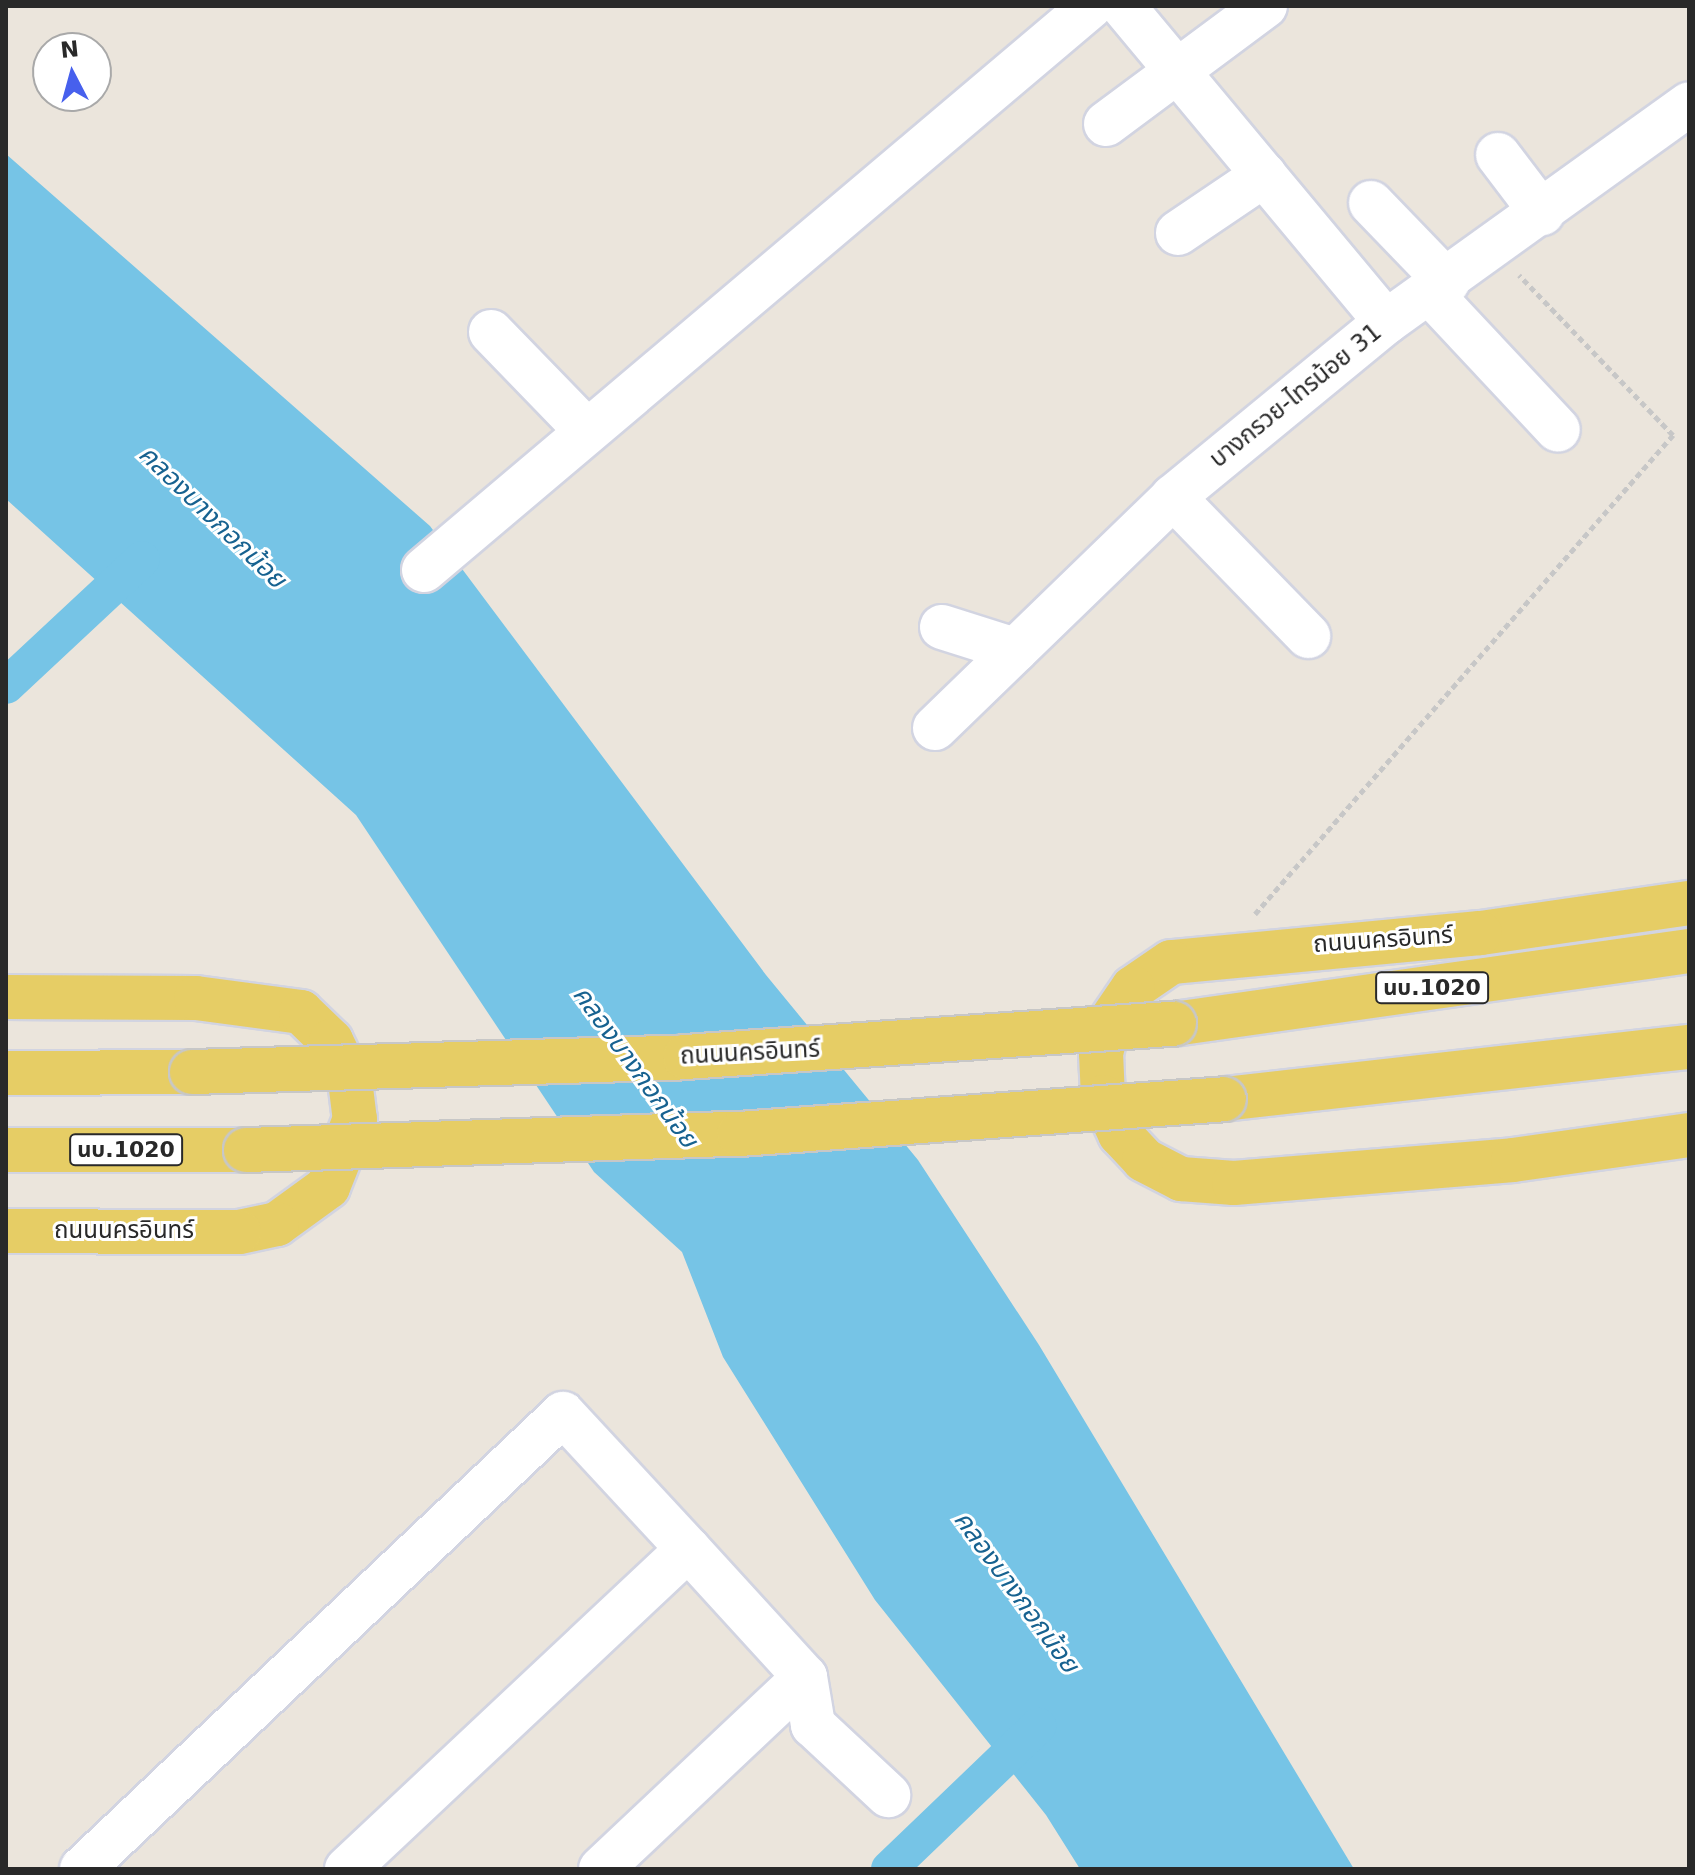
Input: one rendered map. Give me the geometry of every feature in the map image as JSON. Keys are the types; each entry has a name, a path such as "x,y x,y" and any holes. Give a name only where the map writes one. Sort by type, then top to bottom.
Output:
{"main road":[{"name":"ถนนนครอินทร์","path":"1689,903 1480,933 1222,952 1171,962 1133,988 1109,1023 1101,1053 1103,1097 1120,1134 1144,1160 1181,1179 1234,1183 1497,1161 1689,1135"},
{"name":"ถนนนครอินทร์","path":"6,1073 192,1072 685,1057 1174,1024 1689,951"},
{"name":"ถนนนครอินทร์","path":"6,997 196,998 301,1012 331,1041 350,1080 355,1119 328,1187 277,1224 239,1232 6,1231"},
{"name":"นบ.1020","path":"6,1150 246,1150 739,1134 1224,1099 1689,1047"}],"street":[{"path":"424,570 1091,6"},
{"path":"1123,6 1386,322"},
{"path":"1106,124 1265,6"},
{"name":"บางกรวย-ไทรน้อย 31","path":"935,728 1173,497 1386,322 1494,248 1689,104"},
{"path":"1498,155 1542,213"},
{"path":"1178,233 1264,175"},
{"path":"1371,203 1558,430"},
{"path":"491,332 587,431"},
{"path":"1173,497 1308,636"},
{"path":"942,627 1015,650"},
{"path":"82,1869 563,1414 805,1677 813,1725 888,1795"},
{"path":"347,1869 688,1549"},
{"path":"601,1869 805,1677"}],"path":[{"path":"1222,952 1673,435 1494,248"}],"water":[{"name":"คลองบางกอกน้อย","path":"6,154 430,526 766,975 918,1160 1039,1345 1354,1869 1080,1869 1046,1815 875,1600 723,1357 682,1252 594,1172 356,815 6,499"}],"waterway":[{"path":"6,686 142,559"},
{"path":"889,1869 1038,1726"}]}
